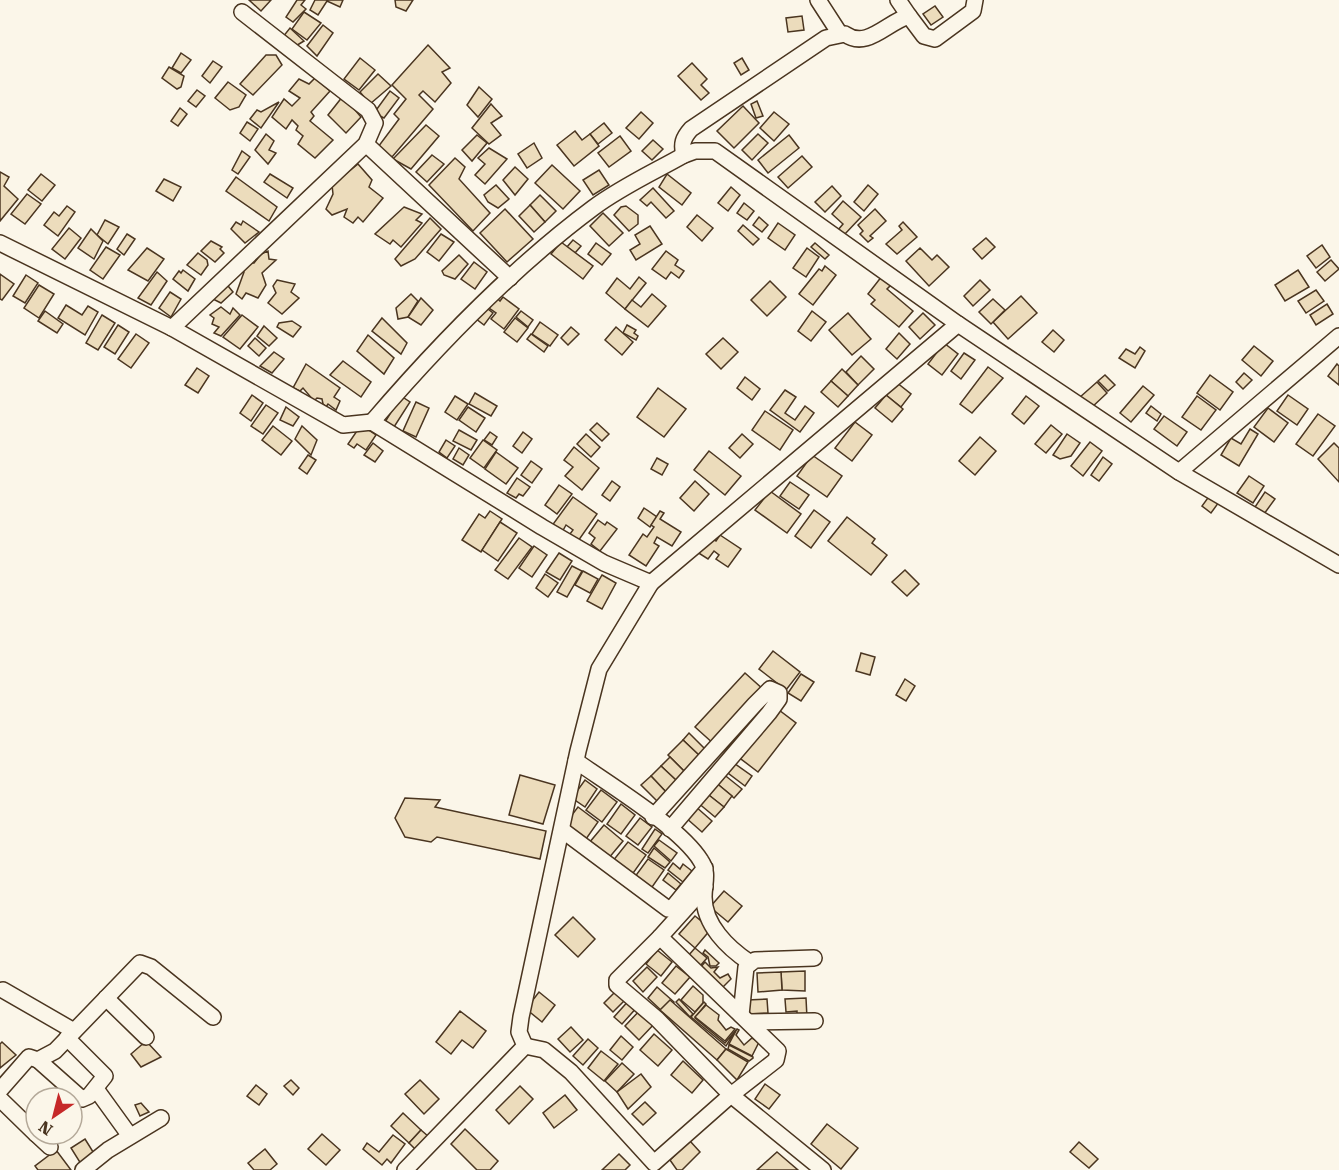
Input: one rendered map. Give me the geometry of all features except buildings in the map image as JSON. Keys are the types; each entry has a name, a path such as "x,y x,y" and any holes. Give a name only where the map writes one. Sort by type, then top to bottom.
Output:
{"street":[{"path":"818,0 840,34"},
{"path":"898,0 924,36 935,39 973,11 975,0"},
{"path":"172,328 366,144 375,123 373,116 242,12"},
{"path":"684,155 682,146 684,137 691,129 826,38 840,34 864,41 899,18 909,16"},
{"path":"366,144 510,278"},
{"path":"372,422 411,377 510,278 594,208 684,155 705,150 725,156 958,324 1179,471 1339,565"},
{"path":"0,243 172,328 343,425 372,422 604,563 651,583"},
{"path":"525,1046 519,1032 519,1025 576,761 599,669 651,583 958,324"},
{"path":"1179,471 1339,336"},
{"path":"653,817 770,688 775,689 779,699 769,713 670,829"},
{"path":"576,761 670,829 691,848 705,868 705,907 715,930 722,941 749,963"},
{"path":"562,830 668,909 674,906 705,868"},
{"path":"705,887 617,980 617,985 657,1019 731,1095 823,1170"},
{"path":"525,1046 544,1050 571,1072 657,1166 731,1095 776,1060 779,1053 660,937"},
{"path":"745,1018 746,967 749,963 755,960 814,958"},
{"path":"38,1060 55,1051 143,962 213,1017"},
{"path":"2,1084 29,1057 38,1060 82,1099 96,1089 105,1076 70,1035 3,990"},
{"path":"106,998 146,1037"},
{"path":"745,1018 814,1021"},
{"path":"405,1170 525,1046"},
{"path":"96,1089 130,1136"},
{"path":"0,1099 24,1122"},
{"path":"83,1170 130,1136 161,1118"}]}
